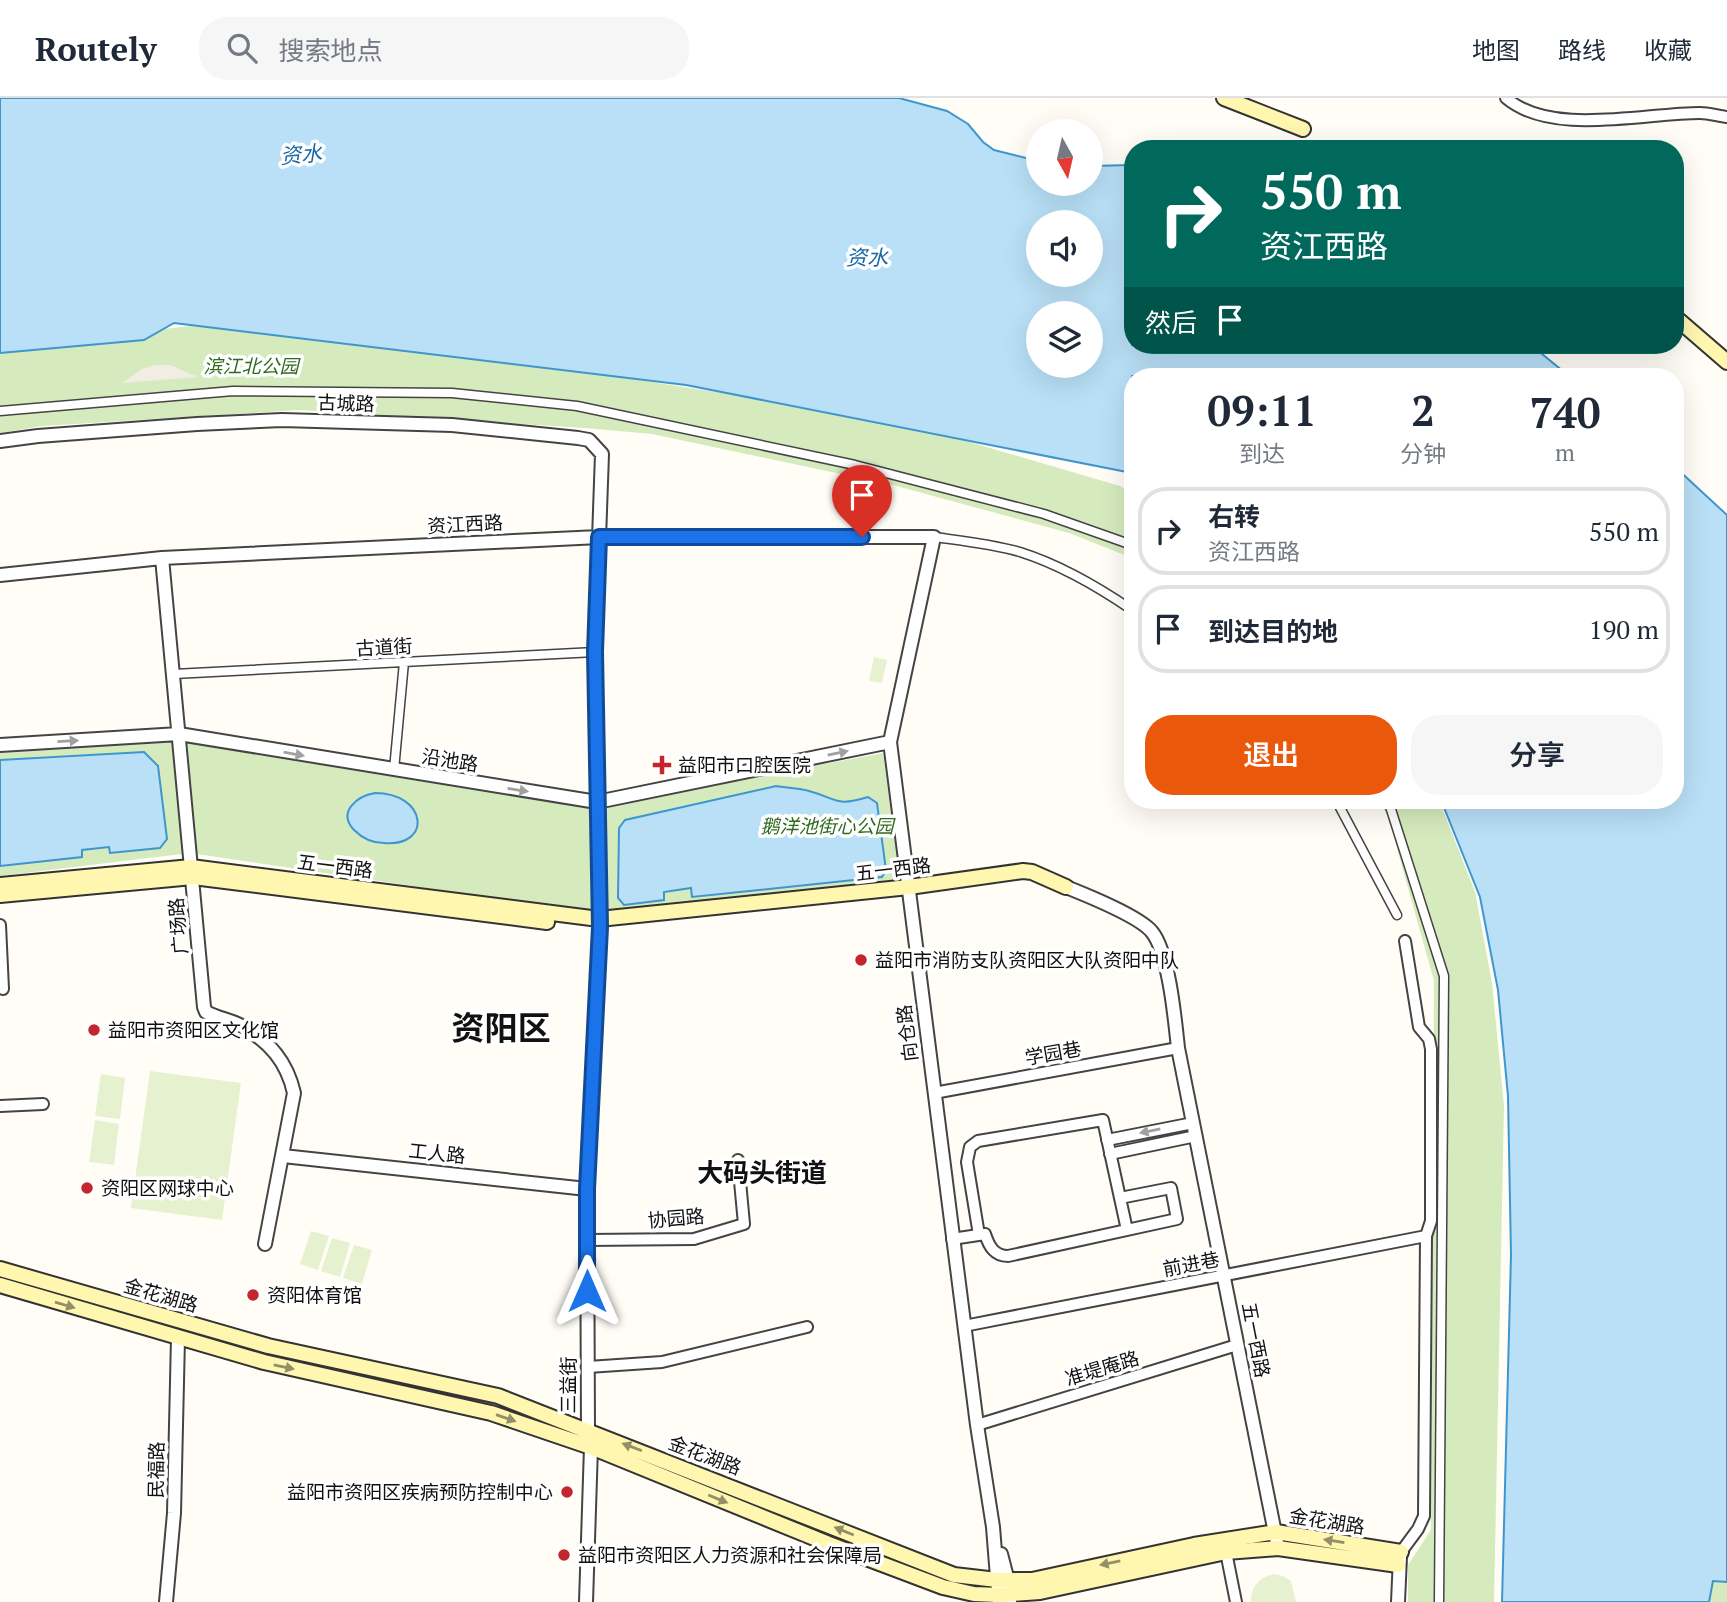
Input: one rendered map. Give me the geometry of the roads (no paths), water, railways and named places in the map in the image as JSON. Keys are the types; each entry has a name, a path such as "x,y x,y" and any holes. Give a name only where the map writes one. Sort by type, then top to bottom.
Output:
{"main road":[{"path":"1224,98 1303,129"},
{"path":"1684,324 1725,354"},
{"name":"五一西路","path":"0,885 192,872 599,923 909,891 1023,871 1032,872 1066,887"},
{"path":"0,895 192,872"},
{"name":"金花湖路","path":"0,1269 268,1346 498,1396 954,1575 1004,1592 1032,1580 1194,1545 1276,1532 1399,1558"},
{"path":"0,1285 264,1363 491,1413 590,1447 943,1587 974,1594 1040,1592 1226,1552 1278,1548 1399,1558"}],"street":[{"path":"1506,98 1514,105 1557,120 1702,113 1727,117"},
{"path":"0,411 233,391 452,393 577,407 855,465 1044,514 1124,542"},
{"name":"古城路","path":"0,441 157,426 282,420 452,425 578,438 589,440 602,454 599,537"},
{"name":"资江西路","path":"0,575 162,558 599,537 934,537"},
{"name":"三益街","path":"586,1602 590,1447 587,1189 599,923 595,652 599,537"},
{"path":"934,537 986,544 1047,562 1092,583 1124,605"},
{"name":"向仓路","path":"934,537 890,742 952,1239 977,1425 1004,1592"},
{"name":"广场路","path":"162,558 206,1012 242,1026 270,1046 282,1059 294,1093 265,1244"},
{"name":"古道街","path":"174,674 595,652"},
{"path":"394,770 404,662"},
{"name":"沿池路","path":"0,745 179,734 597,802 890,742"},
{"path":"1341,809 1397,915"},
{"path":"1391,809 1444,976 1438,1602"},
{"name":"五一西路","path":"1066,887 1138,921 1152,932 1165,965 1178,1048 1278,1548"},
{"path":"0,925 3,989"},
{"path":"1398,1602 1399,1558 1424,1516 1426,1236 1431,1221 1431,1049 1429,1039 1419,1027 1405,941"},
{"name":"学园巷","path":"934,1093 1178,1048"},
{"path":"0,1106 43,1104"},
{"path":"979,1235 967,1162 970,1147 978,1141 1103,1120 1127,1230"},
{"path":"1107,1140 1194,1122"},
{"path":"1110,1154 1196,1136"},
{"name":"工人路","path":"283,1156 587,1189"},
{"name":"协园路","path":"587,1240 694,1238 744,1224 738,1160"},
{"path":"952,1239 985,1234 996,1253 1009,1256 1177,1219 1171,1188 1120,1198"},
{"name":"前进巷","path":"964,1326 1426,1236"},
{"path":"588,1367 662,1363 807,1327"},
{"name":"民福路","path":"166,1602 174,1513 178,1338"},
{"name":"准堤庵路","path":"977,1425 1237,1345"},
{"path":"1226,1552 1236,1602"}],"water":[{"name":"资水","path":"0,98 899,98 947,111 968,124 983,142 994,150 1026,158 1026,196 1103,196 1103,166 1124,165 1124,354 1542,354 1559,368 1124,368 1124,471 686,385 174,323 144,340 0,353"},
{"path":"1684,475 1727,515 1727,1582 1713,1581 1709,1602 1502,1602 1511,1255 1508,1096 1498,990 1480,897 1445,809 1684,809"},
{"path":"144,752 158,766 167,839 160,848 110,853 109,847 82,850 82,857 0,866 0,760"},
{"path":"776,786 805,790 842,802 868,797 877,803 886,870 882,877 692,897 691,888 664,892 664,900 624,905 618,898 619,828 625,820"},
{"path":"375,793 392,795 405,801 414,810 416,829 411,837 400,842 380,843 368,840 354,830 349,823 348,811 356,801"}],"place":[{"name":"益阳市口腔医院","path":"662,765"},
{"name":"益阳市消防支队资阳区大队资阳中队","path":"861,960"},
{"name":"益阳市资阳区文化馆","path":"94,1030"},
{"name":"资阳区网球中心","path":"87,1188"},
{"name":"资阳体育馆","path":"253,1295"},
{"name":"益阳市资阳区疾病预防控制中心","path":"567,1492"},
{"name":"益阳市资阳区人力资源和社会保障局","path":"564,1555"}],"district":[{"name":"资阳区","path":"501,1028"},
{"name":"大码头街道","path":"762,1173"}],"park label":[{"name":"滨江北公园","path":"251,366"},
{"name":"鹅洋池街心公园","path":"827,826"}]}
